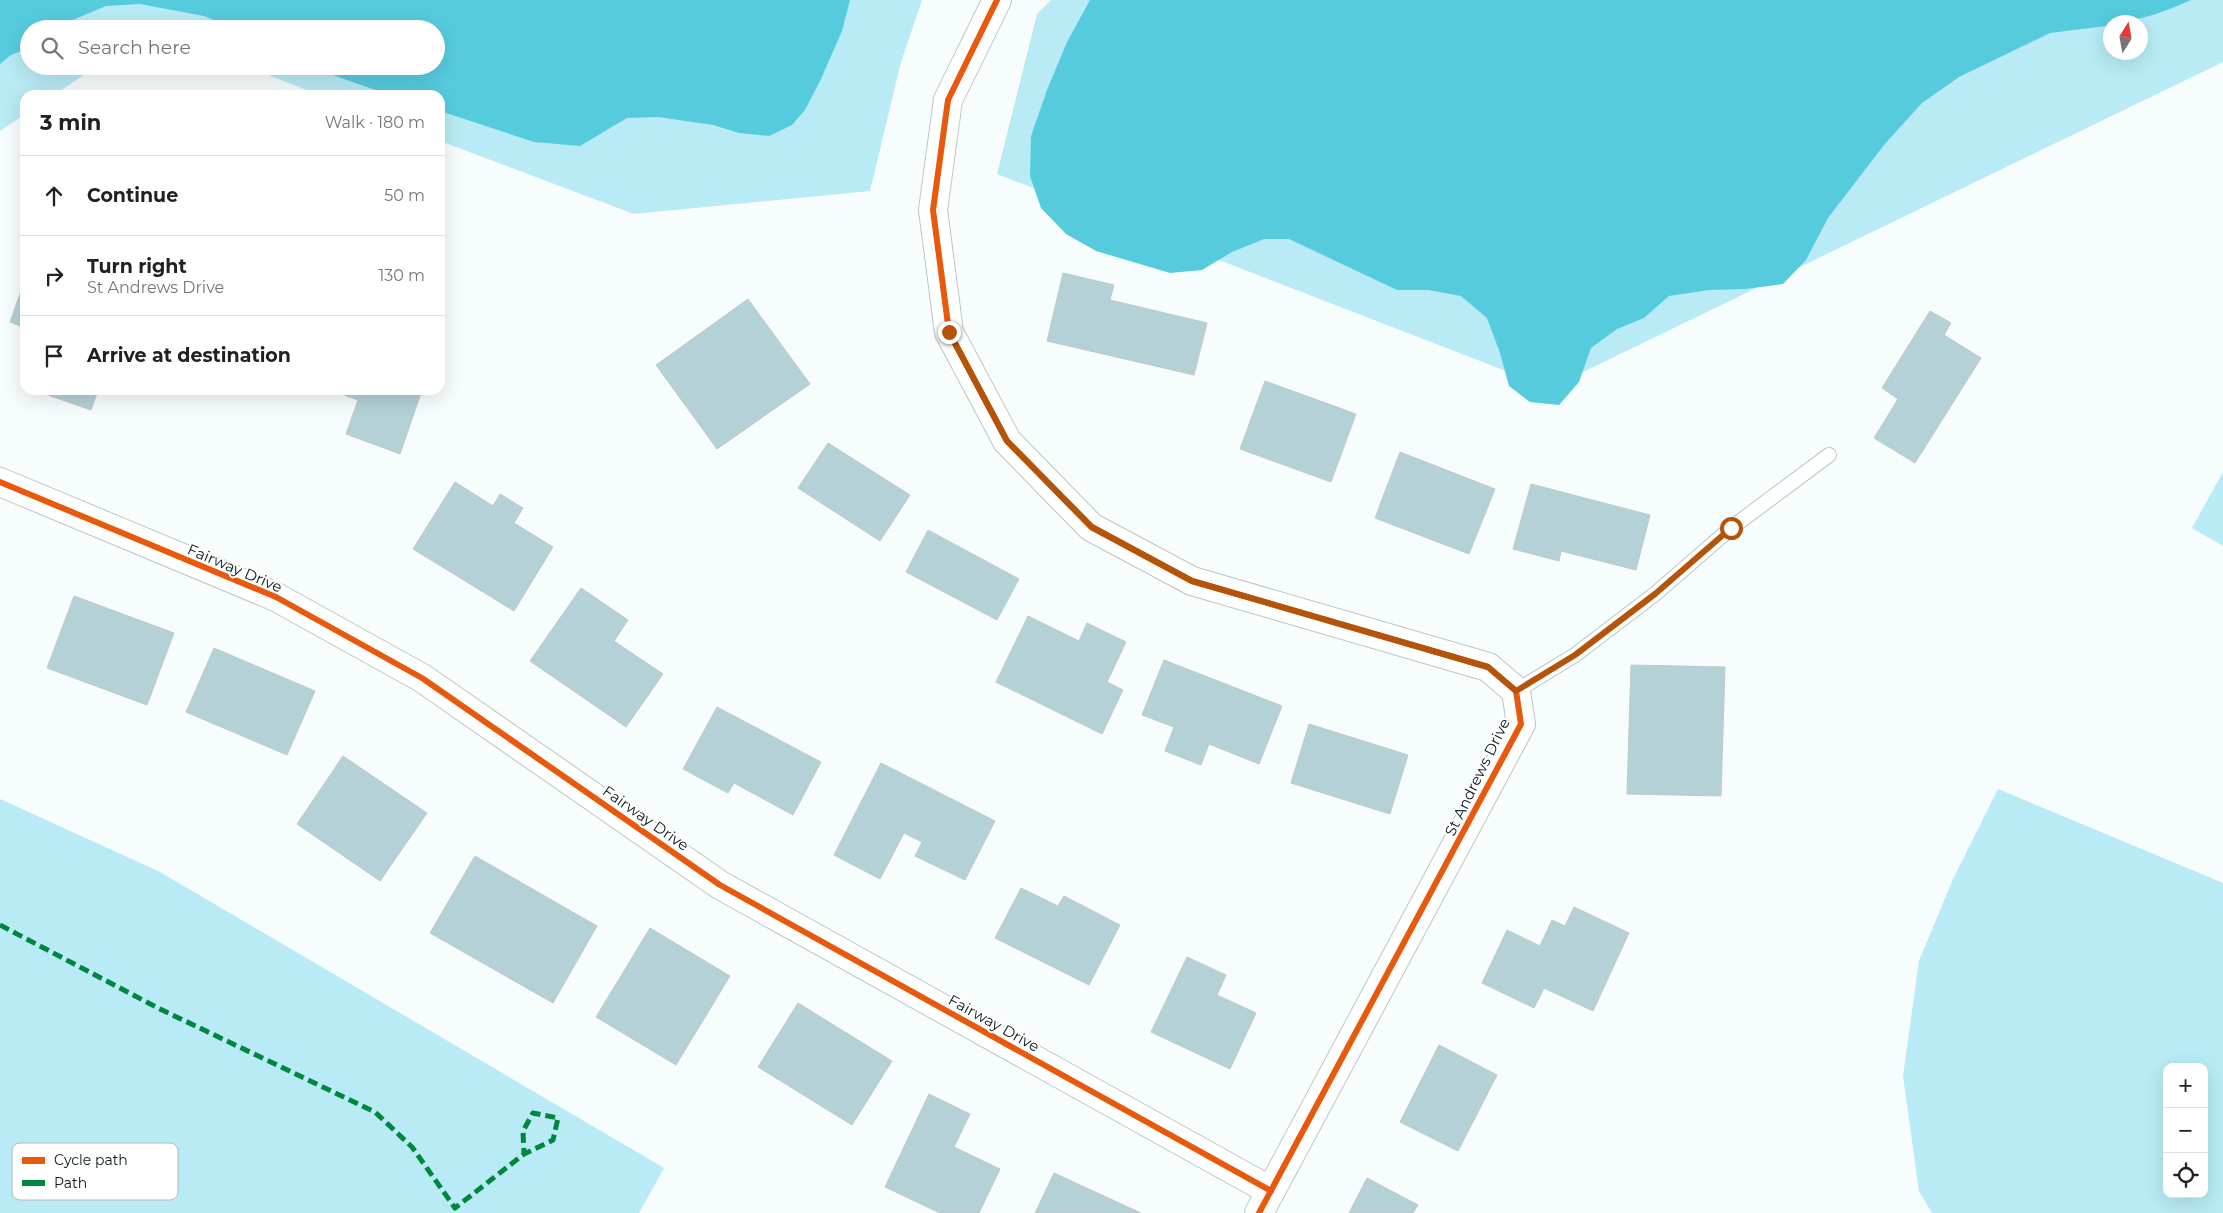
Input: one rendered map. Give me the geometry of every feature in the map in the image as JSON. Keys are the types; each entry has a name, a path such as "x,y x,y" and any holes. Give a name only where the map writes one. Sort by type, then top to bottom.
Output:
{"street":[{"path":"997,0 948,100 934,210 949,332 1007,441 1092,527 1192,581 1488,667 1516,691"},
{"name":"Fairway Drive","path":"0,482 276,597 422,678 720,885 1265,1202"},
{"name":"St Andrews Drive","path":"1265,1202 1521,724 1516,691"}],"lane":[{"path":"1516,691 1575,655 1655,594 1731,528 1829,455"}],"shaded area":[{"path":"0,0 922,0 901,62 870,191 634,214 445,143 445,90 307,90 268,75 445,75 445,20 20,20 20,75 84,75 61,90 20,90 20,117 0,131"},
{"path":"1051,0 2223,0 2223,62 1550,388 997,174 1037,14"},
{"path":"2223,472 2223,546 2192,528"},
{"path":"1998,789 2223,883 2223,1213 1932,1213 1919,1191 1903,1076 1919,961 1953,879"},
{"path":"0,799 160,872 664,1168 639,1213 0,1213"}],"water":[{"path":"0,0 850,0 842,31 805,110 792,125 769,136 739,133 713,125 658,117 627,118 580,146 534,142 445,113 445,90 376,90 334,75 445,75 445,20 214,20 204,16 140,4 106,6 74,20 20,20 20,52 11,55 0,64"},
{"path":"1090,0 2191,0 2148,16 2103,15 2103,26 2050,33 1959,77 1922,103 1884,145 1828,218 1806,260 1783,284 1745,289 1709,290 1669,296 1644,318 1617,329 1591,348 1579,382 1559,405 1530,402 1509,386 1500,353 1487,318 1461,296 1428,290 1397,290 1289,239 1264,239 1232,252 1202,270 1170,273 1096,251 1066,234 1041,208 1030,176 1031,136 1047,90 1067,42"}],"building":[{"path":"1063,273 1114,285 1110,300 1207,323 1194,375 1047,341"},
{"path":"20,294 20,326 10,322"},
{"path":"748,299 810,384 717,449 656,365"},
{"path":"1930,311 1951,323 1944,335 1981,358 1915,463 1874,438 1898,399 1882,388"},
{"path":"1265,381 1356,414 1331,482 1240,449"},
{"path":"48,395 96,395 91,410"},
{"path":"344,395 420,395 400,454 346,434 358,400"},
{"path":"828,443 910,495 880,541 798,488"},
{"path":"1400,452 1495,489 1469,554 1375,518"},
{"path":"455,482 493,506 500,494 523,508 514,523 553,547 514,611 413,549"},
{"path":"1531,484 1650,515 1636,570 1561,551 1559,561 1513,549"},
{"path":"928,530 1019,579 997,620 906,572"},
{"path":"581,588 628,620 614,641 663,674 626,727 530,661"},
{"path":"74,596 174,633 147,705 47,668"},
{"path":"1028,616 1079,641 1087,623 1126,642 1107,682 1123,690 1102,734 996,682"},
{"path":"214,648 315,691 287,755 186,712"},
{"path":"1164,660 1282,706 1259,764 1209,744 1201,765 1165,751 1174,727 1142,715"},
{"path":"1631,665 1725,667 1721,796 1627,794"},
{"path":"717,707 821,762 793,815 734,783 728,793 683,769"},
{"path":"1309,724 1408,755 1390,814 1291,783"},
{"path":"343,756 427,813 380,881 297,824"},
{"path":"881,763 995,821 965,880 915,856 922,842 904,833 880,879 834,855"},
{"path":"475,856 597,926 553,1003 430,933"},
{"path":"1021,888 1058,906 1064,896 1120,925 1089,985 995,938"},
{"path":"1574,907 1629,933 1593,1011 1544,988 1534,1008 1482,983 1507,930 1540,946 1552,920 1565,926"},
{"path":"650,928 730,976 676,1065 596,1017"},
{"path":"1187,957 1226,975 1217,995 1256,1013 1230,1069 1151,1032"},
{"path":"798,1003 892,1061 852,1125 758,1067"},
{"path":"1439,1045 1497,1075 1458,1151 1400,1122"},
{"path":"929,1094 970,1114 954,1147 1000,1169 979,1213 940,1213 885,1187"},
{"path":"1054,1173 1141,1213 1035,1213"},
{"path":"1367,1178 1418,1205 1413,1213 1349,1213"}],"marked path":[{"path":"0,925 158,1008 375,1112 412,1147 455,1208 524,1154 553,1140 558,1118 533,1113 523,1131 524,1154"}],"cycle path":[{"path":"997,0 948,100 933,210 949,332 1007,441 1091,527 1192,581 1488,667 1516,691 1521,724 1259,1213"},
{"path":"0,482 276,597 422,678 720,885 1271,1191"}],"route":[{"path":"949,332 1007,441 1092,527 1192,581 1488,667 1516,691 1575,655 1655,594 1731,528"}]}
